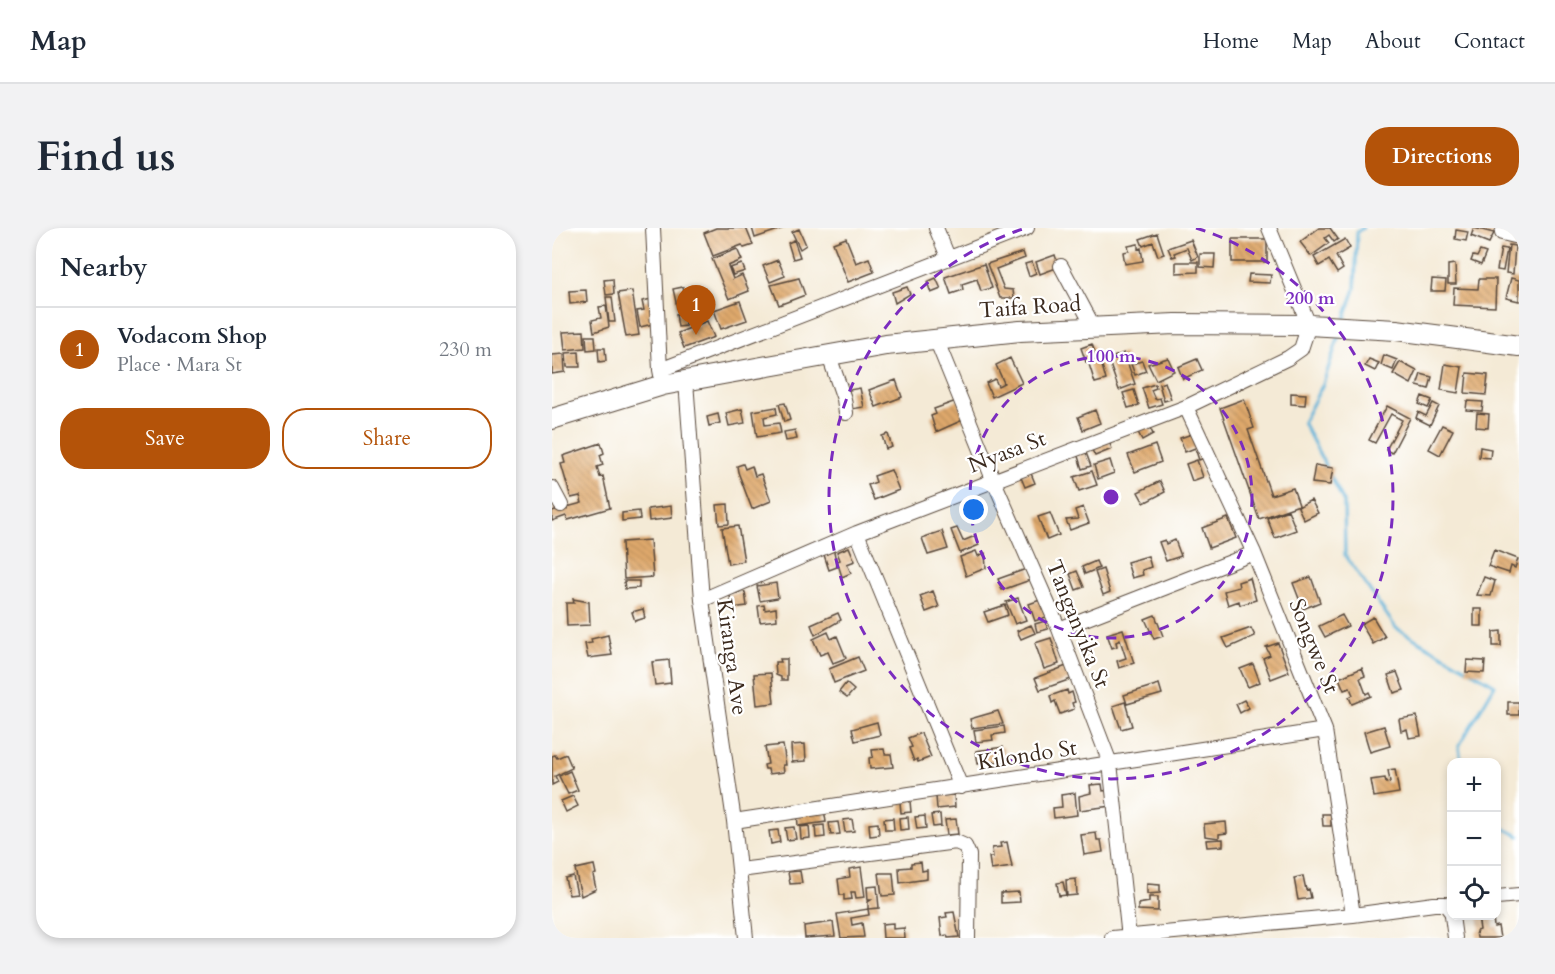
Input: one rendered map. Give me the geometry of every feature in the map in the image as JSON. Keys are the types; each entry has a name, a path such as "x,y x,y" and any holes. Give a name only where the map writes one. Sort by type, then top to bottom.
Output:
{"highway":[{"name":"Taifa Road","path":"552,419 662,377 686,381 936,339 1093,326 1309,325 1396,330 1519,346"}],"street":[{"path":"653,228 662,377 948,257 1027,228"},
{"path":"936,228 948,257"},
{"path":"1269,228 1309,325"},
{"path":"1502,233 1519,237"},
{"path":"1062,266 1093,326"},
{"name":"Nyasa St","path":"702,600 857,533 1186,407 1288,358 1301,349 1309,325"},
{"name":"Tanganyika St","path":"936,339 993,479 1059,629 1110,764 1128,937"},
{"path":"829,356 844,399 846,413"},
{"name":"Kiranga Ave","path":"686,381 702,600 734,821 746,938"},
{"name":"Songwe St","path":"1186,407 1254,553 1326,730 1353,915"},
{"path":"552,488 561,505"},
{"path":"857,533 961,787"},
{"path":"1059,629 1254,553"},
{"name":"Kilondo St","path":"734,821 1326,730"},
{"path":"740,870 956,842 966,846 969,855 968,938"},
{"path":"1501,897 1519,895"},
{"path":"1112,938 1353,915 1447,909"},
{"path":"1452,920 1455,938"}],"building":[{"path":"716,228 746,228 753,245 744,248 742,245 713,256 704,233"},
{"path":"752,228 784,228 755,238"},
{"path":"1319,228 1330,228 1338,239 1334,242 1329,235 1325,238 1329,243 1311,256 1300,242"},
{"path":"1474,228 1494,233 1489,243 1471,236"},
{"path":"799,229 806,245 800,249 792,232"},
{"path":"1456,230 1468,232 1466,241 1455,239"},
{"path":"1157,233 1164,254 1158,256 1153,242 1143,246 1140,239"},
{"path":"846,238 856,263 869,258 874,272 848,282 833,243"},
{"path":"1232,239 1267,239 1267,262 1232,262"},
{"path":"1345,239 1350,248 1336,256 1343,269 1337,273 1329,260 1319,266 1314,257"},
{"path":"794,240 800,257 793,259 788,243"},
{"path":"1191,240 1198,257 1192,260 1187,248 1174,253 1176,256 1172,257 1168,248"},
{"path":"1138,244 1143,261 1125,264 1123,252 1129,251 1128,246"},
{"path":"1509,245 1515,246 1513,274 1506,273"},
{"path":"1501,248 1507,249 1503,271 1497,270"},
{"path":"737,249 742,260 728,266 733,279 742,275 749,291 729,299 712,259"},
{"path":"1480,251 1486,253 1481,265 1471,261 1473,256 1477,257"},
{"path":"1023,252 1025,258 996,269 1004,289 1013,290 1014,298 1000,298 987,264"},
{"path":"1200,254 1215,254 1214,268 1200,267"},
{"path":"1055,255 1059,267 1040,274 1036,262"},
{"path":"778,260 785,276 770,282 763,266"},
{"path":"1032,262 1036,273 1029,276 1025,264"},
{"path":"1176,262 1198,262 1198,272 1176,273"},
{"path":"742,264 745,271 733,275 730,268"},
{"path":"984,264 992,288 981,291 977,279 962,284 963,290 951,294 945,277"},
{"path":"1455,264 1456,284 1448,284 1448,265"},
{"path":"1249,274 1271,275 1270,283 1248,282"},
{"path":"799,278 805,295 779,305 771,285"},
{"path":"936,278 941,289 931,293 927,282"},
{"path":"1511,278 1519,280 1519,301 1506,298"},
{"path":"613,279 614,294 606,295 604,280"},
{"path":"1432,279 1446,280 1445,291 1431,291"},
{"path":"1479,279 1496,279 1495,307 1453,305 1454,288 1478,289"},
{"path":"683,287 688,309 678,311 673,289"},
{"path":"907,287 910,294 895,303 892,292"},
{"path":"586,290 587,302 570,304 569,291"},
{"path":"632,291 639,335 626,337 618,293"},
{"path":"606,297 612,297 615,322 609,322"},
{"path":"652,299 657,323 640,327 637,311 644,310 642,301"},
{"path":"740,301 747,320 721,329 714,310"},
{"path":"606,306 609,327 594,332 592,320 601,318 599,307"},
{"path":"683,313 686,326 678,327 676,314"},
{"path":"707,321 714,337 684,348 678,333"},
{"path":"584,331 585,348 565,350 563,332"},
{"path":"586,336 595,336 596,349 587,350"},
{"path":"1092,344 1097,358 1086,362 1081,348"},
{"path":"598,348 605,348 606,361 599,362"},
{"path":"579,352 580,367 567,367 566,353"},
{"path":"1124,353 1135,384 1119,390 1108,359"},
{"path":"564,354 565,372 552,374 552,355"},
{"path":"1384,355 1397,360 1393,370 1381,365"},
{"path":"1010,358 1022,383 992,397 986,383 995,379 998,386 1004,383 996,365"},
{"path":"1100,358 1106,380 1095,383 1088,361"},
{"path":"1168,358 1174,371 1156,380 1148,364"},
{"path":"1197,359 1202,370 1183,379 1178,367"},
{"path":"1369,359 1379,363 1375,371 1365,366"},
{"path":"1142,361 1146,371 1135,375 1131,364"},
{"path":"1400,362 1417,371 1411,384 1393,374"},
{"path":"1445,364 1462,367 1458,393 1441,390"},
{"path":"1467,373 1488,375 1486,395 1465,393"},
{"path":"1421,374 1432,377 1429,389 1417,386"},
{"path":"896,380 902,397 876,407 869,390"},
{"path":"1165,382 1171,399 1164,401 1159,384"},
{"path":"1155,384 1156,388 1151,390 1155,399 1160,398 1162,404 1149,408 1142,388"},
{"path":"860,388 864,407 852,409 849,390"},
{"path":"1134,390 1139,405 1128,408 1123,393"},
{"path":"1291,393 1306,394 1305,405 1291,404"},
{"path":"1422,396 1432,400 1428,408 1419,404"},
{"path":"1244,399 1254,428 1248,430 1271,495 1293,488 1299,505 1259,519 1220,408"},
{"path":"959,400 965,419 936,432 931,416 936,414 934,409"},
{"path":"1467,401 1483,402 1482,411 1466,410"},
{"path":"785,403 790,420 784,422 779,404"},
{"path":"1433,403 1439,406 1430,425 1416,418 1418,412 1426,416"},
{"path":"1387,406 1410,418 1392,453 1386,450 1402,420 1391,414 1375,443 1369,440"},
{"path":"776,407 777,414 764,417 765,425 779,423 781,433 757,437 753,411"},
{"path":"742,409 745,423 729,426 726,413"},
{"path":"1095,410 1100,423 1083,430 1078,417"},
{"path":"1477,413 1489,414 1488,428 1476,427"},
{"path":"718,414 720,423 709,426 707,417"},
{"path":"1442,425 1453,430 1440,455 1429,449"},
{"path":"1149,426 1153,434 1142,440 1138,432"},
{"path":"795,430 797,439 786,441 784,432"},
{"path":"1195,433 1204,458 1199,460 1195,448 1185,452 1180,438"},
{"path":"888,434 892,447 886,449 882,436"},
{"path":"1109,441 1112,449 1095,456 1090,446"},
{"path":"601,443 604,453 600,455 603,465 597,467 600,477 603,476 610,508 568,520 566,516 552,521 552,511 582,503 580,496 571,498 561,464 565,463 563,456"},
{"path":"1155,445 1161,462 1135,472 1128,455"},
{"path":"1480,447 1491,449 1490,458 1479,457"},
{"path":"1085,450 1091,466 1082,469 1077,453"},
{"path":"1110,460 1114,473 1098,479 1094,465"},
{"path":"1197,460 1203,477 1192,481 1186,464"},
{"path":"743,464 745,469 752,466 755,476 761,474 771,501 752,509 738,472 737,466"},
{"path":"1315,465 1333,468 1330,485 1312,483"},
{"path":"891,470 899,490 874,500 868,485 876,482 874,476"},
{"path":"1030,471 1035,483 1025,487 1020,475"},
{"path":"1092,471 1097,485 1079,491 1074,477"},
{"path":"1160,481 1165,492 1144,503 1138,492"},
{"path":"1311,500 1318,513 1304,520 1298,507"},
{"path":"728,504 729,524 719,525 717,505"},
{"path":"671,506 672,518 649,521 648,509"},
{"path":"1083,507 1089,523 1070,530 1066,520 1078,519 1075,510"},
{"path":"1288,510 1296,530 1275,538 1267,518"},
{"path":"639,511 640,519 622,521 622,513"},
{"path":"1050,513 1059,535 1047,540 1038,517"},
{"path":"1228,518 1236,538 1209,548 1202,528"},
{"path":"738,526 744,561 728,564 722,528"},
{"path":"957,528 963,541 975,536 979,545 960,553 951,530"},
{"path":"942,531 948,549 928,555 922,538"},
{"path":"650,540 653,577 624,579 622,542"},
{"path":"1165,540 1166,544 1175,540 1181,556 1166,561 1159,542"},
{"path":"849,547 855,561 847,564 851,573 842,577 837,552"},
{"path":"1494,550 1518,559 1515,568 1511,566 1509,573 1488,566"},
{"path":"834,551 837,567 829,570 824,555"},
{"path":"976,551 978,556 985,553 986,568 966,576 960,557"},
{"path":"1148,556 1151,567 1142,570 1143,575 1132,578 1127,562"},
{"path":"1096,561 1099,568 1085,574 1082,567"},
{"path":"1029,568 1033,579 1002,590 998,579"},
{"path":"1103,569 1110,592 1103,595 1095,572"},
{"path":"1077,571 1084,587 1076,590 1070,574"},
{"path":"1311,577 1320,602 1303,609 1293,583"},
{"path":"1484,577 1495,581 1491,596 1477,595"},
{"path":"1250,578 1256,600 1240,605 1239,601 1228,605 1224,591 1239,587 1238,582"},
{"path":"624,581 639,581 639,588 625,589"},
{"path":"776,583 778,598 760,601 757,586"},
{"path":"933,591 939,607 926,612 920,596"},
{"path":"745,592 747,606 731,608 730,594"},
{"path":"1018,598 1026,620 1015,624 1006,602"},
{"path":"573,599 589,602 590,625 567,626 566,603 574,603"},
{"path":"1040,600 1046,617 1035,621 1029,604"},
{"path":"764,605 765,610 776,608 777,620 760,622 758,606"},
{"path":"1005,605 1008,615 988,622 984,612"},
{"path":"643,609 645,618 635,621 632,612"},
{"path":"1474,609 1482,609 1482,626 1474,626"},
{"path":"838,613 841,620 815,635 811,625"},
{"path":"1155,615 1163,636 1154,639 1145,619"},
{"path":"1342,615 1348,626 1325,637 1319,626"},
{"path":"1373,617 1385,637 1373,644 1361,624"},
{"path":"1045,621 1048,629 1037,632 1035,624"},
{"path":"1031,625 1035,633 1021,639 1017,631"},
{"path":"1251,628 1255,636 1228,648 1223,638"},
{"path":"1123,629 1134,663 1119,668 1117,661 1126,658 1120,640 1116,642 1117,646 1112,648 1107,634"},
{"path":"1501,631 1501,646 1493,646 1493,632"},
{"path":"828,632 831,639 837,636 846,658 833,663 828,652 820,655 813,639"},
{"path":"608,635 612,655 588,658 585,644 592,643 591,639"},
{"path":"1051,638 1059,664 1044,669 1035,643"},
{"path":"1278,643 1289,672 1271,679 1263,658 1270,655 1266,647"},
{"path":"858,657 864,671 834,683 829,669"},
{"path":"780,659 787,659 787,680 781,680 781,677 776,675 775,662 781,662"},
{"path":"669,660 671,683 655,685 652,662"},
{"path":"1467,660 1485,661 1484,673 1466,672"},
{"path":"1253,664 1260,682 1248,687 1240,669"},
{"path":"1069,665 1074,678 1040,690 1035,678"},
{"path":"1362,668 1365,676 1360,678 1366,694 1369,692 1371,696 1352,704 1349,697 1353,695 1350,688 1344,690 1339,678"},
{"path":"1397,672 1404,690 1394,693 1388,675"},
{"path":"771,673 774,703 757,705 754,674"},
{"path":"846,683 854,690 847,698 839,692"},
{"path":"1159,684 1162,694 1127,704 1124,695"},
{"path":"1067,690 1068,694 1072,692 1075,702 1072,703 1074,709 1060,714 1055,701 1052,703 1050,696"},
{"path":"1244,700 1249,708 1240,713 1236,704"},
{"path":"1125,702 1132,726 1121,729 1113,706"},
{"path":"1508,702 1519,702 1519,715 1508,715"},
{"path":"998,711 1003,724 972,728 970,719"},
{"path":"1417,716 1421,736 1409,738 1407,729 1401,731 1399,719"},
{"path":"877,722 880,735 855,741 852,729"},
{"path":"1004,726 1005,733 992,735 993,740 976,742 974,730"},
{"path":"1384,726 1390,746 1370,752 1364,732"},
{"path":"921,733 931,757 918,762 917,759 914,761 908,738"},
{"path":"805,744 806,761 792,762 791,745"},
{"path":"783,745 786,765 783,765 784,772 769,774 764,765 768,764 765,747"},
{"path":"1003,747 1004,761 978,764 976,751"},
{"path":"884,749 885,754 891,754 893,767 870,769 869,758 873,757 872,750"},
{"path":"566,754 572,768 555,776 558,782 552,785 552,756 555,755 557,758"},
{"path":"1395,769 1399,793 1374,797 1371,780 1385,778 1386,783 1390,782 1388,770"},
{"path":"570,771 578,790 568,794 559,776"},
{"path":"1102,784 1103,791 1110,790 1111,806 1080,810 1079,796 1091,793 1090,785"},
{"path":"1075,793 1077,815 1054,818 1053,808 1062,807 1061,795"},
{"path":"954,795 955,807 937,809 936,796"},
{"path":"573,796 578,806 566,812 561,801"},
{"path":"910,801 911,812 901,813 900,802"},
{"path":"824,809 826,822 798,826 797,812"},
{"path":"940,814 941,826 933,827 931,815"},
{"path":"1322,814 1331,814 1331,826 1323,826"},
{"path":"925,816 926,828 917,829 915,817"},
{"path":"908,817 909,829 900,830 899,818"},
{"path":"893,818 894,830 885,830 884,819"},
{"path":"852,819 854,831 845,832 843,820"},
{"path":"956,819 958,834 947,835 945,820"},
{"path":"838,822 840,834 831,835 829,823"},
{"path":"1226,822 1227,833 1219,834 1219,838 1205,836 1204,824"},
{"path":"878,823 879,835 870,836 869,824"},
{"path":"824,825 825,837 816,838 815,826"},
{"path":"809,826 810,838 801,839 800,827"},
{"path":"794,827 796,839 787,840 785,828"},
{"path":"778,830 780,842 771,844 769,831"},
{"path":"1096,833 1097,840 1101,840 1103,852 1084,855 1081,835"},
{"path":"1223,839 1223,846 1207,847 1206,840"},
{"path":"1007,842 1012,867 991,870 989,857 993,857 992,848 1001,847 1000,843"},
{"path":"921,862 922,871 927,870 927,879 900,883 899,868 911,867 911,863"},
{"path":"594,865 596,874 593,875 596,889 581,896 575,869"},
{"path":"861,867 865,897 856,898 855,892 851,892 852,899 844,900 844,895 840,895 838,879 850,877 849,869"},
{"path":"800,871 802,883 790,884 788,872"},
{"path":"879,873 893,873 895,895 882,896"},
{"path":"573,876 577,894 569,895 565,878"},
{"path":"1303,876 1306,890 1309,889 1311,898 1298,900 1294,878"},
{"path":"1076,879 1077,895 1067,896 1066,880"},
{"path":"1063,882 1066,895 1059,896 1057,883"},
{"path":"1147,884 1160,885 1160,893 1147,894"},
{"path":"877,886 879,908 868,909 868,902 871,900 868,900 867,887"},
{"path":"1019,892 1020,902 1001,903 1001,893"},
{"path":"1149,897 1158,897 1158,911 1138,910 1138,904 1149,902"},
{"path":"868,909 869,915 851,918 852,925 862,923 864,937 841,938 837,914"},
{"path":"954,912 959,937 942,936 940,918 947,917 946,913"},
{"path":"1479,920 1493,920 1494,927 1498,926 1500,938 1477,938 1476,931 1480,930"},
{"path":"833,922 835,936 805,938 804,926"},
{"path":"893,923 893,929 904,928 905,938 883,938 882,924"}],"waterway":[{"path":"1345,318 1355,289 1357,232 1363,228"},
{"path":"1339,336 1323,384 1303,422 1344,502 1345,555 1396,628 1495,685 1459,746 1460,758"},
{"path":"1501,827 1519,836"}],"place":[{"name":"Vodacom Shop","path":"696,335"}]}
